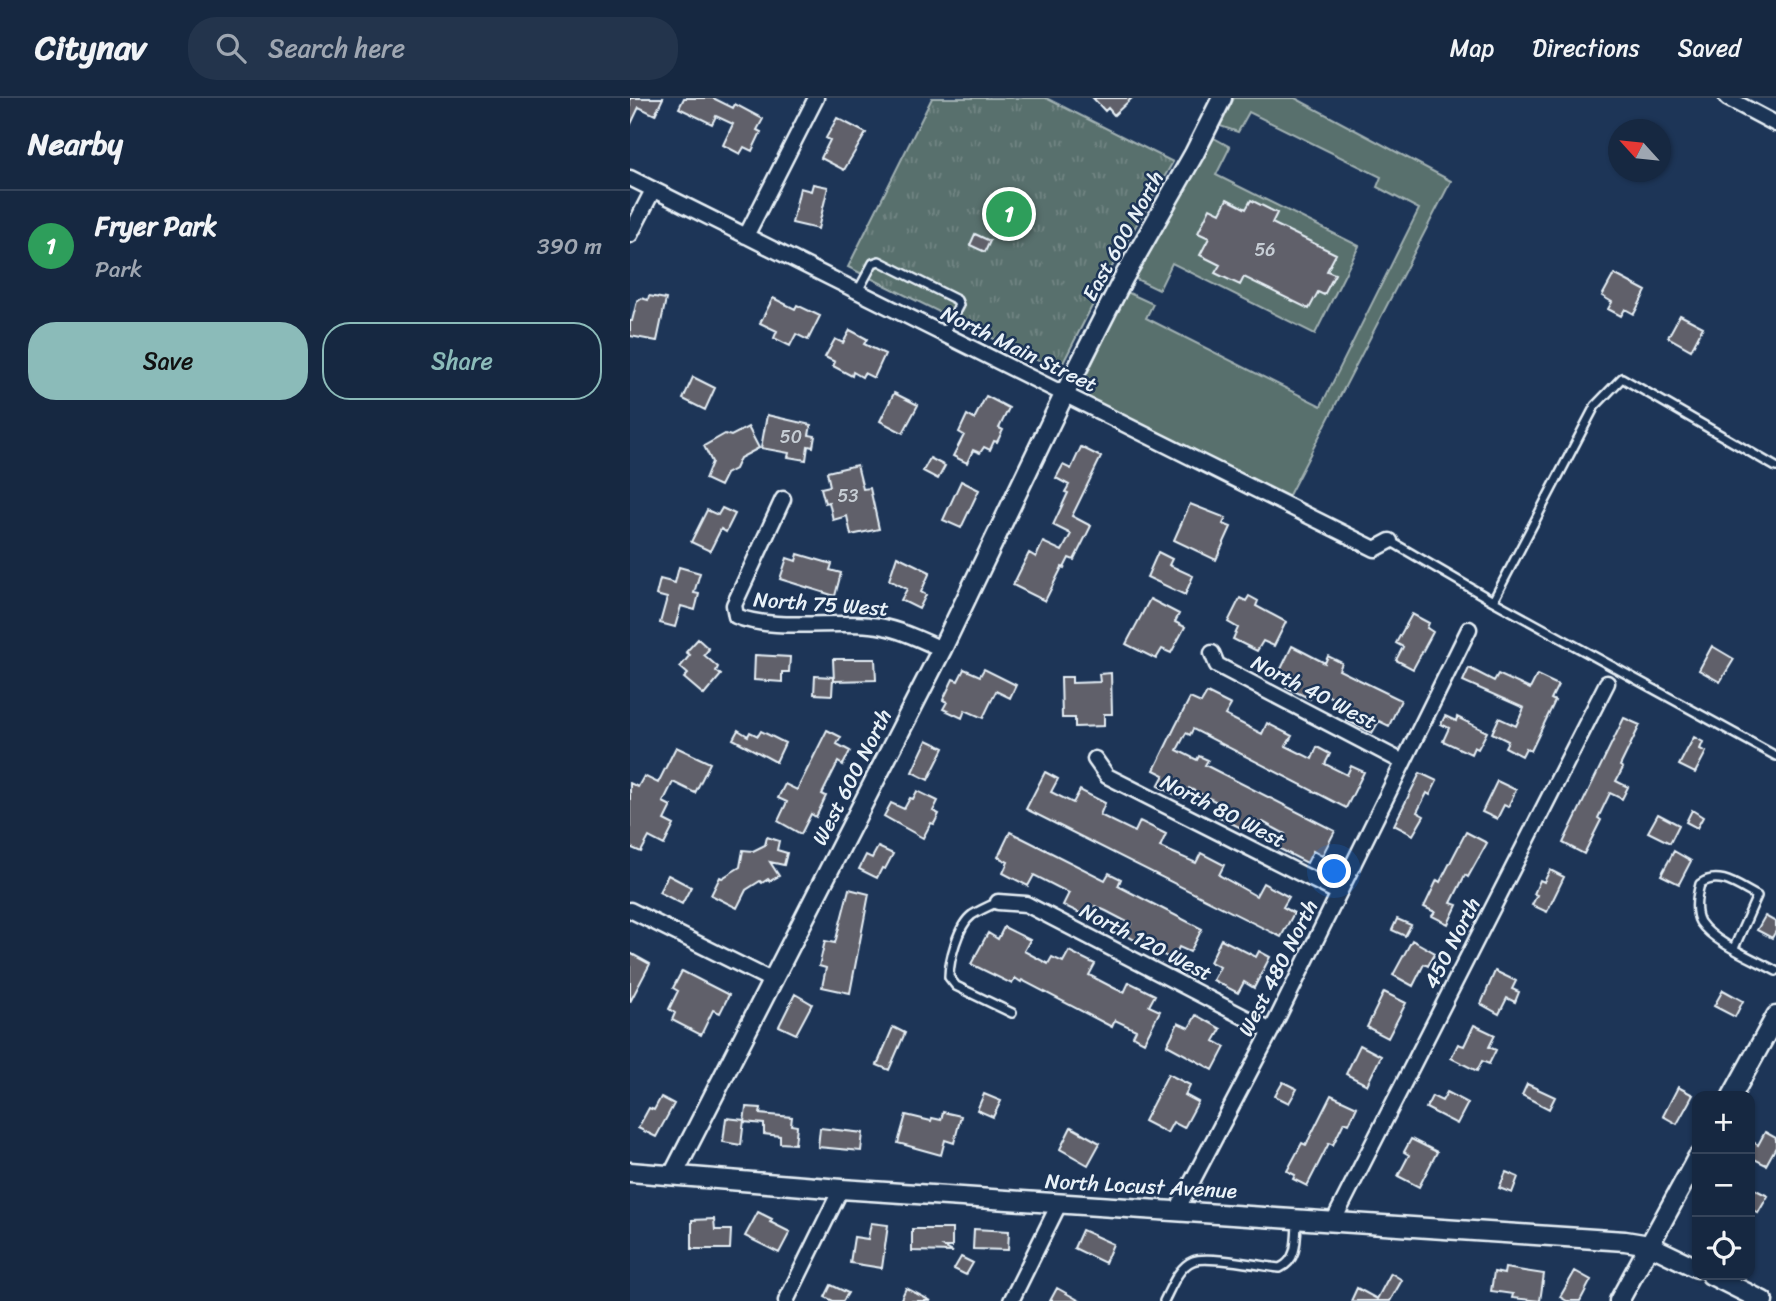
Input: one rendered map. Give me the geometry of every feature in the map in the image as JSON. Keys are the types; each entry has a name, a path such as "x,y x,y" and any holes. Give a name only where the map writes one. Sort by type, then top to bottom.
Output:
{"street":[{"name":"East 600 North","path":"1064,395 1124,277 1194,154 1222,98"},
{"path":"1727,98 1776,124"},
{"path":"746,236 812,99"},
{"name":"North Main Street","path":"630,178 1375,549 1391,541"},
{"path":"630,235 653,190"},
{"name":"West 600 North","path":"673,1175 942,649 1064,395"},
{"name":"North 75 West","path":"783,499 734,605 736,616 747,621 892,628 942,649"},
{"name":"West 480 North","path":"1177,1210 1271,1031 1469,629"},
{"name":"North 40 West","path":"1212,653 1217,665 1404,762"},
{"name":"450 North","path":"1333,1222 1607,683"},
{"name":"North 80 West","path":"1096,759 1107,776 1339,893"},
{"name":"North 120 West","path":"998,902 1026,904 1271,1031"},
{"path":"630,910 774,981"},
{"path":"1735,1091 1776,1016"},
{"path":"1619,1301 1692,1167"},
{"name":"North Locust Avenue","path":"630,1172 842,1189 1611,1240 1649,1245 1692,1266"},
{"path":"786,1301 842,1189"},
{"path":"1011,1301 1059,1204"},
{"path":"1721,1280 1763,1301"}],"lane":[{"path":"858,292 873,263 879,261 957,300 958,305 943,335"},
{"path":"1493,601 1595,406 1622,377 1776,467"},
{"path":"1391,541 1493,601 1776,756"},
{"path":"1734,948 1757,896 1719,877 1707,878 1700,884 1696,901 1699,921 1715,937 1734,948 1776,971"},
{"path":"998,902 970,916 949,962 948,977 956,986 1012,1013"},
{"path":"1164,1301 1181,1271 1193,1261 1213,1260 1285,1267 1294,1255 1298,1219"}],"green space":[{"path":"932,98 1046,98 1173,162 1113,265 1062,365 1051,367 848,267"},
{"path":"1234,98 1295,98 1451,181 1287,499 1085,400 1090,390 1085,386 1085,378 1127,292 1153,304 1146,318 1321,406 1419,209 1377,187 1381,177 1249,112 1238,132 1220,126"},
{"path":"1214,138 1230,147 1216,175 1359,246 1315,334 1172,263 1159,290 1134,278"}],"building":[{"path":"630,98 663,98 655,115 639,107 630,126"},
{"path":"684,98 713,98 733,108 735,104 763,119 757,130 761,132 752,151 744,147 740,154 723,145 733,124 716,116 712,124 679,108"},
{"path":"1093,98 1132,98 1114,115 1108,108 1105,111"},
{"path":"837,118 866,133 844,170 821,158 830,140 826,138"},
{"path":"813,184 828,187 818,229 792,223 800,188 811,191"},
{"path":"1227,199 1246,209 1251,200 1277,213 1272,223 1336,254 1327,271 1335,274 1324,295 1318,292 1309,309 1244,277 1240,285 1215,273 1220,265 1200,255 1209,238 1198,233 1210,208 1220,213"},
{"path":"975,234 990,241 985,252 970,245"},
{"path":"1614,274 1646,291 1634,314 1625,309 1621,316 1608,309 1612,302 1602,296"},
{"path":"649,296 666,299 657,341 630,336 630,321 637,301 641,298 648,300"},
{"path":"773,298 795,309 797,305 820,316 808,340 796,334 790,346 774,338 777,331 760,323"},
{"path":"1680,315 1703,327 1691,350 1668,337"},
{"path":"850,330 867,339 864,344 885,354 874,378 864,373 862,377 853,372 852,376 833,366 835,362 825,357 835,339 843,343"},
{"path":"693,377 715,388 705,410 683,399"},
{"path":"894,393 918,405 903,433 880,421"},
{"path":"986,396 1009,408 999,428 1003,430 990,450 984,447 980,453 973,450 967,463 953,456 964,435 959,432 967,415 974,419"},
{"path":"767,415 811,425 809,435 815,436 813,447 808,446 806,460 788,457 789,453 761,448"},
{"path":"748,427 759,448 740,458 735,469 726,474 720,486 705,479 712,462 704,446 725,434 731,436"},
{"path":"1081,447 1101,457 1072,516 1091,526 1074,560 1069,558 1064,568 1062,567 1045,601 1013,585 1029,553 1036,557 1043,542 1062,551 1071,534 1053,525 1069,485 1056,478 1063,465 1071,469"},
{"path":"930,458 945,466 938,479 923,471"},
{"path":"857,465 863,489 870,488 879,529 851,535 847,516 833,520 829,502 825,503 821,488 830,486 827,472"},
{"path":"961,481 979,490 961,528 943,520"},
{"path":"1190,504 1226,518 1223,524 1231,527 1216,560 1174,540"},
{"path":"722,508 735,514 726,532 721,529 710,551 691,542 707,510 718,515"},
{"path":"1158,552 1172,559 1169,565 1193,576 1185,595 1147,577"},
{"path":"798,554 832,564 830,570 841,573 835,596 780,579 787,558 796,561"},
{"path":"897,556 930,572 921,592 926,595 919,609 901,600 907,589 889,580"},
{"path":"679,567 700,573 694,593 699,594 695,610 681,606 675,627 660,623 667,598 656,595 660,579 675,583"},
{"path":"1249,596 1258,601 1256,606 1286,622 1274,646 1263,641 1257,651 1233,639 1238,628 1228,622 1240,598 1246,601"},
{"path":"1150,599 1179,614 1175,622 1185,627 1171,653 1162,649 1156,659 1126,644"},
{"path":"1412,614 1429,623 1427,628 1433,632 1413,669 1396,660 1403,647 1396,643"},
{"path":"698,639 709,649 704,655 718,667 716,671 721,675 704,695 684,678 688,674 680,667 690,655 686,652"},
{"path":"1292,646 1325,663 1328,656 1342,663 1339,670 1401,700 1389,726 1379,721 1372,733 1346,720 1352,708 1315,689 1310,699 1286,687 1291,677 1280,671"},
{"path":"1712,646 1734,659 1720,682 1699,670"},
{"path":"755,655 790,657 789,672 782,672 782,682 754,680"},
{"path":"833,659 875,659 876,680 834,681"},
{"path":"1469,668 1494,681 1498,674 1530,689 1537,675 1558,685 1551,699 1555,701 1531,751 1526,748 1522,756 1505,747 1508,741 1492,733 1499,718 1516,726 1524,708 1463,681"},
{"path":"964,669 980,676 984,669 1016,685 1010,698 996,691 983,718 965,710 962,718 943,709 947,702 943,700 953,679 958,681"},
{"path":"1111,673 1112,714 1104,714 1104,726 1075,727 1075,718 1062,718 1061,677 1072,677 1072,683 1100,682 1099,674"},
{"path":"815,676 833,677 832,695 814,694"},
{"path":"1207,693 1231,705 1225,715 1262,734 1267,723 1292,736 1286,746 1312,759 1317,747 1330,754 1325,764 1347,775 1351,766 1364,772 1346,808 1193,729 1190,735 1186,733 1177,750 1197,760 1199,756 1208,760 1205,765 1335,831 1322,856 1313,851 1307,863 1278,848 1285,834 1263,822 1261,824 1251,819 1245,830 1219,817 1225,806 1189,788 1184,799 1158,786 1164,775 1154,770 1190,698 1201,703"},
{"path":"1445,716 1456,721 1457,717 1487,732 1478,749 1474,747 1471,754 1443,741 1449,728 1441,724"},
{"path":"1624,718 1640,725 1620,766 1623,768 1616,781 1628,787 1622,799 1610,793 1598,818 1601,820 1584,854 1563,843"},
{"path":"738,730 748,736 750,732 758,736 761,731 785,743 776,762 733,739"},
{"path":"827,730 841,737 837,744 850,751 843,765 838,762 822,794 826,796 816,817 811,814 801,834 778,821 787,802 778,798 785,784 797,790"},
{"path":"1694,737 1703,742 1700,749 1706,752 1695,773 1679,765"},
{"path":"927,740 944,748 928,780 912,772"},
{"path":"676,747 710,763 695,793 673,782 663,802 671,806 664,820 674,825 664,845 649,837 641,852 630,847 630,783 638,787 644,776 658,783"},
{"path":"1045,772 1058,779 1051,792 1073,803 1080,790 1105,803 1100,815 1135,832 1140,821 1166,834 1160,847 1196,863 1201,853 1224,865 1219,875 1256,896 1263,883 1289,897 1283,907 1294,913 1281,937 1026,809"},
{"path":"1420,773 1437,781 1417,812 1424,816 1413,835 1394,825"},
{"path":"1497,781 1516,790 1508,807 1504,805 1497,819 1482,812"},
{"path":"917,791 938,801 933,811 939,814 923,838 884,816 891,803 904,809"},
{"path":"1692,810 1703,817 1697,828 1686,822"},
{"path":"1658,814 1679,825 1670,843 1648,832"},
{"path":"1010,832 1105,880 1109,873 1121,879 1118,886 1202,929 1190,952 1179,947 1173,960 1125,935 1131,924 1106,911 1095,906 1090,918 1063,905 1069,893 1034,875 1028,886 1003,873 1008,862 998,857"},
{"path":"1466,832 1487,843 1468,877 1465,875 1451,903 1457,905 1448,924 1432,916 1435,912 1424,907"},
{"path":"767,837 779,841 777,850 787,853 784,865 770,862 779,876 770,881 760,881 746,890 737,908 711,895 720,877 740,867 743,850 753,851 765,845"},
{"path":"878,847 893,854 877,878 859,869 866,855 872,858"},
{"path":"1674,851 1691,861 1679,884 1661,875"},
{"path":"1550,870 1564,877 1547,912 1532,905 1540,880 1544,882"},
{"path":"668,875 691,887 682,904 659,892"},
{"path":"849,889 869,894 850,993 822,987 826,968 819,966 825,941 835,943"},
{"path":"1765,916 1776,922 1776,931 1772,938 1757,930"},
{"path":"1397,919 1411,925 1405,936 1392,930"},
{"path":"1004,927 1030,940 1024,951 1048,964 1052,957 1063,962 1069,951 1095,964 1089,975 1114,988 1124,993 1129,982 1155,995 1149,1006 1160,1011 1144,1042 1133,1036 1136,1030 1115,1020 1112,1027 1022,980 1021,982 1015,978 1012,984 971,964 988,933 998,939"},
{"path":"1221,939 1256,957 1259,951 1270,957 1254,988 1244,982 1238,993 1213,980 1220,967 1210,962"},
{"path":"1412,940 1435,953 1428,966 1424,964 1413,986 1393,975"},
{"path":"630,953 650,964 630,1002"},
{"path":"682,971 729,995 720,1013 713,1010 701,1035 672,1020 675,1013 669,1009 678,991 673,988"},
{"path":"1495,971 1516,981 1512,989 1519,992 1515,1002 1507,998 1499,1014 1481,1004"},
{"path":"1723,990 1743,1001 1735,1017 1714,1006"},
{"path":"1384,992 1406,1003 1388,1038 1367,1027"},
{"path":"795,994 812,1004 796,1034 779,1026"},
{"path":"1196,1015 1221,1029 1214,1041 1225,1047 1213,1070 1167,1045 1178,1023 1189,1028"},
{"path":"1474,1025 1495,1035 1489,1047 1496,1050 1489,1064 1482,1061 1477,1071 1451,1058 1458,1044 1464,1046"},
{"path":"893,1027 905,1033 889,1070 877,1065"},
{"path":"1360,1045 1381,1056 1367,1085 1346,1074"},
{"path":"1168,1074 1190,1085 1185,1095 1198,1102 1184,1128 1173,1122 1167,1133 1144,1121"},
{"path":"1283,1082 1297,1089 1289,1103 1275,1096"},
{"path":"1527,1084 1555,1097 1549,1109 1522,1095"},
{"path":"1678,1087 1692,1094 1677,1124 1663,1116"},
{"path":"1447,1092 1468,1103 1457,1124 1426,1108 1432,1096 1442,1101"},
{"path":"984,1094 1001,1101 993,1117 977,1110"},
{"path":"1331,1095 1357,1107 1349,1124 1344,1122 1333,1145 1329,1143 1307,1186 1293,1179 1295,1175 1287,1171 1302,1143 1306,1145"},
{"path":"661,1097 674,1104 656,1137 638,1128 649,1108 654,1110"},
{"path":"746,1107 761,1108 760,1114 792,1117 791,1125 797,1126 795,1144 780,1143 780,1136 764,1134 764,1124 744,1122"},
{"path":"943,1112 961,1116 954,1143 945,1140 941,1155 898,1143 906,1115 931,1121 932,1118 941,1120"},
{"path":"726,1118 744,1120 741,1145 723,1142"},
{"path":"1071,1127 1100,1143 1088,1165 1060,1149"},
{"path":"820,1128 863,1133 861,1151 818,1147"},
{"path":"1765,1132 1776,1138 1776,1147 1766,1165 1755,1160 1755,1143 1758,1145"},
{"path":"1411,1139 1437,1152 1419,1187 1398,1176 1409,1155 1404,1152"},
{"path":"1506,1172 1518,1177 1512,1193 1499,1188"},
{"path":"1755,1190 1768,1196 1758,1213 1755,1211"},
{"path":"758,1212 772,1219 770,1222 790,1232 779,1253 745,1236"},
{"path":"714,1219 715,1230 731,1230 730,1249 692,1249 692,1220"},
{"path":"871,1223 888,1225 882,1268 850,1263 854,1237 868,1239"},
{"path":"912,1229 952,1229 952,1247 944,1247 953,1252 912,1251"},
{"path":"974,1229 1009,1231 1008,1250 973,1249"},
{"path":"1082,1230 1113,1244 1105,1263 1074,1248"},
{"path":"961,1257 973,1263 966,1275 954,1269"},
{"path":"1505,1268 1544,1274 1540,1301 1512,1298 1513,1294 1491,1291 1494,1272 1504,1274"},
{"path":"1575,1271 1591,1280 1580,1301 1567,1301 1560,1297"},
{"path":"1391,1273 1402,1280 1390,1301 1351,1301 1357,1288 1377,1299"},
{"path":"831,1285 848,1293 843,1301 833,1301 825,1297"},
{"path":"906,1288 931,1301 900,1301"},
{"path":"1057,1288 1080,1301 1050,1301"}],"place":[{"name":"Fryer Park","path":"1009,214"}]}
